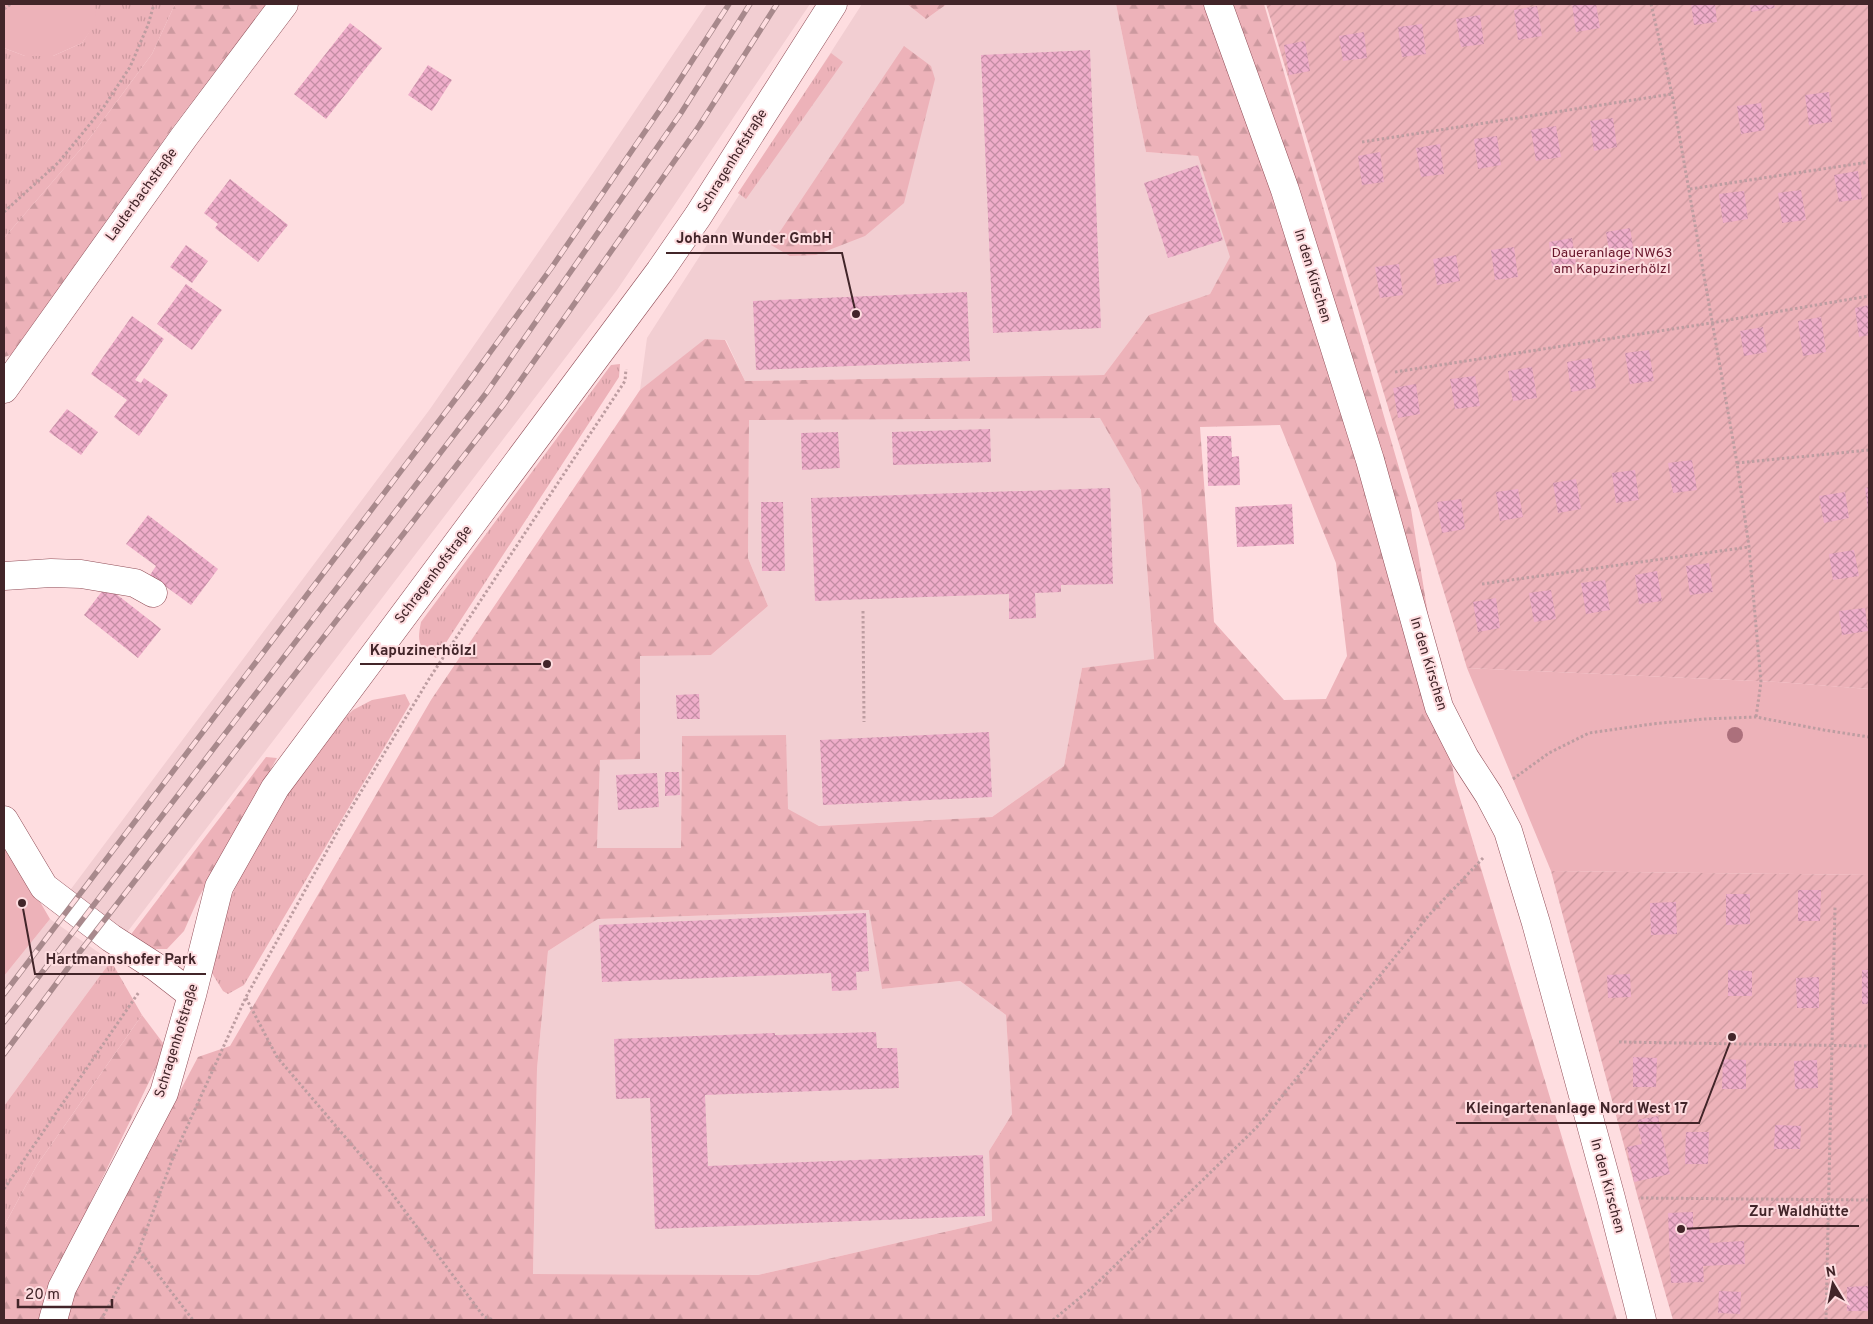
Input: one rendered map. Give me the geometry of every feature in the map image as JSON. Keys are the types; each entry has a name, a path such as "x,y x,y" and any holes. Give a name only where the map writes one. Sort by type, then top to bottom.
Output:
{"street":[{"name":"Lauterbachstraße","path":"4,389 184,136 284,4"},
{"name":"Schragenhofstraße","path":"53,1320 62,1288 164,1093 192,995 219,887 275,788 660,271 708,200 833,4"},
{"name":"In den Kirschen","path":"1218,4 1288,199 1370,460 1439,707 1465,758 1489,795 1508,831 1536,923 1611,1198 1642,1320"},
{"path":"4,576 42,573 81,574 135,583 153,593"},
{"path":"4,820 44,887 111,938 156,967 192,995"}],"path":[{"path":"4,9 12,4"},
{"path":"4,212 59,162 103,108 130,67 148,25 154,4"},
{"path":"1652,4 1690,189 1711,323 1737,462 1749,547 1761,682 1756,717"},
{"path":"1362,142 1672,94"},
{"path":"1690,189 1869,162"},
{"path":"1396,372 1711,323 1869,296"},
{"path":"101,1320 139,1250 172,1160 246,997 344,820 429,679 625,381 626,362"},
{"path":"1737,462 1869,450"},
{"path":"1482,584 1749,547"},
{"path":"863,611 864,722"},
{"path":"1489,795 1549,753 1589,733 1704,719 1756,717 1869,737"},
{"path":"1053,1320 1093,1287 1257,1127 1429,915 1508,831"},
{"path":"1826,1320 1835,906"},
{"path":"4,1189 156,967"},
{"path":"246,997 278,1057 381,1179 483,1319 494,1320"},
{"path":"1619,1042 1869,1046"},
{"path":"1611,1198 1869,1200"},
{"path":"139,1250 193,1320"}],"shaded area":[{"path":"707,4 810,4 617,290 125,935 68,893 430,409"},
{"path":"862,4 907,4 926,19 947,4 1116,4 1146,152 1198,156 1231,257 1210,294 1149,315 1104,375 745,381 726,340 706,339 640,390 647,338"},
{"path":"1100,417 1141,490 1154,660 1082,668 1064,766 992,817 819,826 788,810 682,736 681,848 597,848 600,760 640,758 640,655 711,655 768,606 748,558 749,420"},
{"path":"870,910 882,989 960,981 1006,1015 1012,1114 989,1151 992,1221 758,1275 533,1274 537,1069 548,951 598,919"},
{"path":"50,919 111,961 4,1106 4,976"}],"green space":[{"path":"4,4 95,4 96,23 82,43 53,56 25,56 4,48"},
{"path":"95,4 175,4 152,54 86,143 4,238 4,48 25,56 53,56 82,43 95,23"},
{"path":"175,4 266,4 173,127 11,355 4,357 4,238 86,143 152,54"},
{"path":"907,4 947,4 926,19"},
{"path":"1116,4 1264,4 1411,509 1455,782 1617,1320 66,1320 74,1292 198,1057 230,1046 431,700 640,390 705,339 725,340 745,381 1104,375 1149,315 1210,294 1230,257 1198,156 1146,152","holes":["1100,418 1141,490 1154,659 1082,668 1064,766 992,817 819,826 788,809 786,735 682,736 681,848 597,848 600,760 640,759 640,656 711,655 768,606 748,558 749,420","1280,425 1336,563 1347,656 1326,699 1284,700 1214,622 1200,427","869,910 882,989 960,981 1006,1015 1012,1114 989,1151 992,1221 758,1275 533,1274 537,1069 548,951 598,919"]},
{"name":"Daueranlage NW63 am Kapuzinerhölzl","path":"1266,4 1869,4 1869,689 1777,682 1467,668"},
{"path":"904,46 931,66 935,79 904,203 865,236 816,255 790,256 771,245"},
{"path":"831,53 843,62 746,199 738,193"},
{"path":"620,364 619,377 436,658 420,644 421,622 611,365"},
{"path":"1467,668 1777,682 1869,689 1869,875 1551,871"},
{"path":"405,694 410,704 244,985 228,994 223,991 210,970 218,931 232,895 256,844 289,791 335,727 353,710 372,700"},
{"path":"266,757 277,758 199,897 184,931 167,949 151,949 129,937"},
{"path":"4,848 32,888 50,919 4,976"},
{"path":"1551,871 1869,875 1869,1320 1673,1320 1638,1198"},
{"path":"111,961 142,1015 37,1165 4,1226 4,1106"},
{"path":"142,1015 166,1047 49,1288 40,1320 4,1320 4,1226 37,1165"}],"building":[{"path":"1572,4 1596,4 1600,28 1576,32"},
{"path":"1691,4 1715,4 1717,22 1694,25"},
{"path":"1750,4 1774,4 1775,8 1751,12"},
{"path":"1537,6 1542,36 1518,40 1514,10"},
{"path":"1480,15 1484,44 1461,47 1456,19"},
{"path":"350,23 382,48 326,119 294,94"},
{"path":"1422,24 1426,54 1402,57 1398,27"},
{"path":"1364,32 1367,58 1343,61 1339,36"},
{"path":"1305,41 1310,71 1289,75 1284,45"},
{"path":"1090,50 1101,328 993,333 981,55"},
{"path":"428,65 452,80 432,111 408,95"},
{"path":"1829,92 1832,122 1809,125 1805,95"},
{"path":"1761,103 1765,130 1741,134 1737,106"},
{"path":"1613,118 1617,147 1594,151 1590,121"},
{"path":"1556,126 1561,157 1536,161 1531,130"},
{"path":"1497,136 1501,165 1478,169 1474,139"},
{"path":"1440,144 1444,174 1421,177 1416,148"},
{"path":"1380,152 1384,182 1362,185 1358,156"},
{"path":"1198,165 1223,240 1168,258 1144,183"},
{"path":"1858,171 1862,199 1839,202 1834,175"},
{"path":"230,179 288,225 258,262 215,228 218,224 204,213"},
{"path":"1801,190 1806,220 1782,223 1778,193"},
{"path":"1744,191 1748,219 1723,223 1719,194"},
{"path":"1630,228 1635,259 1611,263 1606,232"},
{"path":"1572,238 1576,264 1552,267 1549,242"},
{"path":"186,245 208,261 192,283 170,267"},
{"path":"1514,247 1518,277 1495,280 1491,250"},
{"path":"1456,255 1460,281 1437,285 1433,259"},
{"path":"1399,264 1403,295 1380,298 1375,267"},
{"path":"186,284 222,310 192,350 157,324"},
{"path":"967,292 970,361 756,370 753,301"},
{"path":"1869,305 1869,335 1859,337 1855,308"},
{"path":"132,316 164,339 135,380 141,383 144,378 168,395 139,436 114,417 127,400 91,374"},
{"path":"1821,317 1826,352 1803,356 1798,321"},
{"path":"1763,327 1767,352 1744,356 1740,331"},
{"path":"1649,350 1654,381 1630,384 1625,353"},
{"path":"1591,358 1596,388 1571,392 1567,362"},
{"path":"1532,367 1537,398 1513,401 1508,371"},
{"path":"1475,376 1480,406 1455,409 1450,379"},
{"path":"1416,384 1420,414 1398,418 1393,388"},
{"path":"67,409 98,432 81,455 49,432"},
{"path":"990,429 991,462 893,465 892,432"},
{"path":"838,432 840,468 802,470 801,433"},
{"path":"1207,436 1231,436 1232,457 1239,456 1240,485 1208,486"},
{"path":"1692,460 1697,490 1673,493 1668,463"},
{"path":"1635,470 1639,500 1616,503 1612,473"},
{"path":"1576,479 1581,509 1558,513 1553,483"},
{"path":"1869,487 1869,511 1868,511 1865,488"},
{"path":"1110,488 1113,584 1061,585 1061,592 1035,593 1036,618 1009,619 1009,594 815,601 811,498"},
{"path":"1518,489 1523,517 1500,521 1496,492"},
{"path":"1845,492 1849,518 1824,523 1819,496"},
{"path":"1461,499 1465,529 1442,533 1437,502"},
{"path":"761,502 783,502 785,571 762,571"},
{"path":"1292,504 1294,544 1237,547 1235,507"},
{"path":"148,515 218,569 191,605 150,575 156,566 126,544"},
{"path":"1854,550 1859,576 1833,580 1829,554"},
{"path":"1709,563 1713,592 1690,595 1686,566"},
{"path":"1657,571 1662,601 1639,604 1635,575"},
{"path":"1605,580 1610,610 1586,614 1581,583"},
{"path":"106,586 161,629 138,658 84,615"},
{"path":"1551,590 1556,619 1534,622 1529,593"},
{"path":"1496,598 1500,628 1478,632 1473,602"},
{"path":"1865,608 1868,631 1842,635 1839,611"},
{"path":"699,694 700,719 677,719 676,695"},
{"path":"989,732 992,797 823,805 820,740"},
{"path":"665,772 679,772 680,795 665,796"},
{"path":"657,773 659,807 618,810 616,775"},
{"path":"1798,890 1821,890 1820,921 1798,921"},
{"path":"1726,894 1750,894 1750,924 1726,925"},
{"path":"1676,902 1677,934 1651,935 1650,903"},
{"path":"866,913 869,971 856,972 857,990 832,991 831,973 602,982 599,925"},
{"path":"1728,970 1752,971 1752,996 1728,996"},
{"path":"1862,970 1869,970 1869,1004 1862,1004"},
{"path":"1630,974 1631,997 1608,998 1607,975"},
{"path":"1819,977 1819,1008 1797,1008 1796,978"},
{"path":"876,1032 877,1048 897,1048 899,1088 705,1095 708,1166 983,1155 985,1216 655,1229 650,1098 616,1099 614,1039 775,1033 775,1035"},
{"path":"1633,1057 1657,1058 1656,1087 1633,1087"},
{"path":"1723,1059 1746,1060 1746,1089 1722,1089"},
{"path":"1817,1060 1818,1088 1795,1089 1794,1061"},
{"path":"1658,1116 1670,1174 1634,1182 1627,1147 1642,1144 1637,1120"},
{"path":"1775,1125 1801,1126 1800,1149 1774,1149"},
{"path":"1686,1132 1709,1132 1708,1164 1685,1164"},
{"path":"1693,1212 1693,1230 1709,1229 1710,1243 1744,1241 1745,1264 1703,1266 1704,1282 1671,1283 1668,1213"},
{"path":"1868,1286 1868,1311 1847,1311 1847,1287"},
{"path":"1719,1291 1741,1292 1740,1314 1718,1313"}],"railway":[{"path":"4,994 470,380 552,267 666,101 729,4"},
{"path":"4,1022 487,392 681,113 750,4"},
{"path":"4,1054 79,953 504,404 699,126 777,4"}],"place":[{"name":"Johann Wunder GmbH","path":"856,314"},
{"name":"Kapuzinerhölzl","path":"547,664"},
{"name":"Hartmannshofer Park","path":"22,903"},
{"name":"Kleingartenanlage Nord West 17","path":"1732,1037"},
{"name":"Zur Waldhütte","path":"1681,1229"}]}
